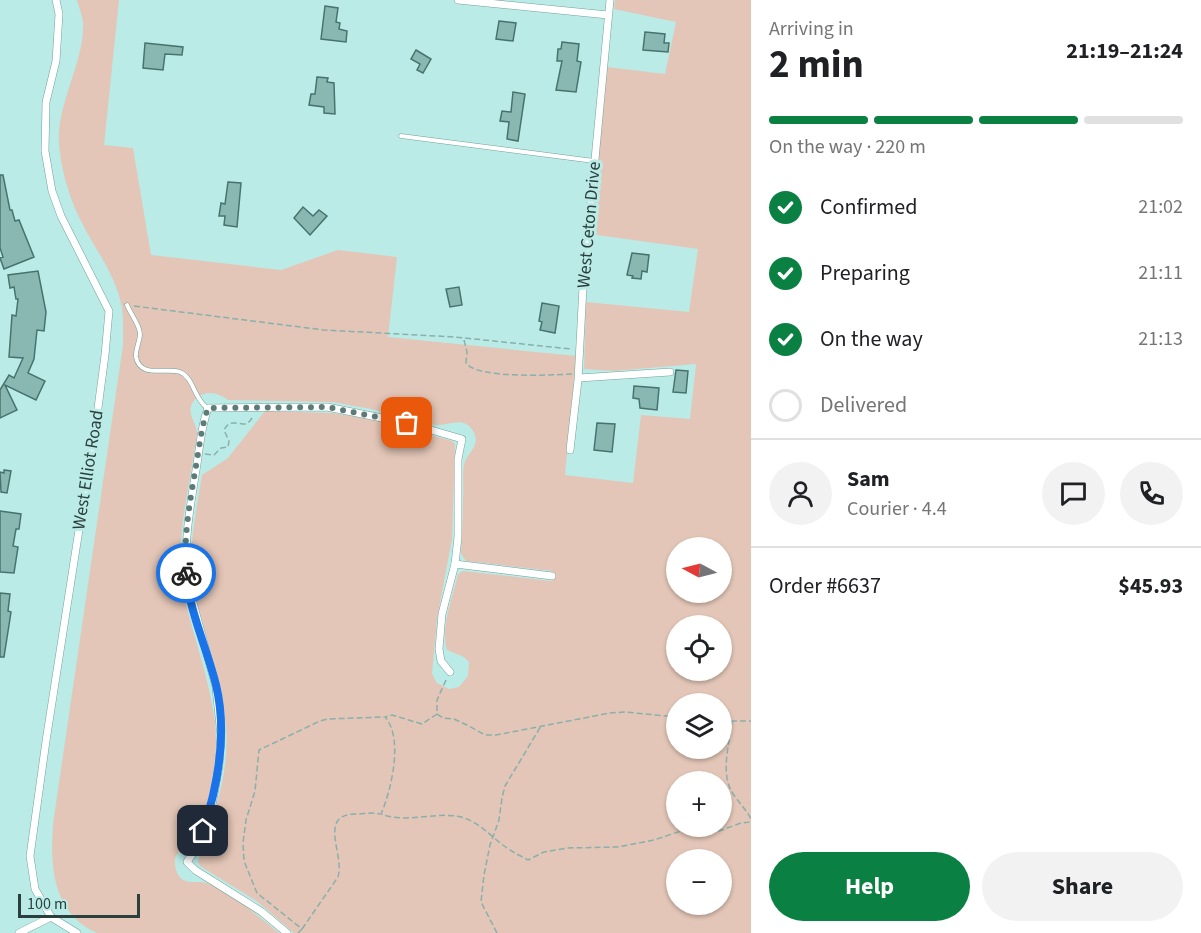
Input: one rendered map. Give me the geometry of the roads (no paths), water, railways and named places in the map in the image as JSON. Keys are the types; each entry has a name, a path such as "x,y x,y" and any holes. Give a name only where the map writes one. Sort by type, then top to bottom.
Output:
{"street":[{"name":"West Elliot Road","path":"57,0 59,14 56,61 46,102 45,151 52,191 61,216 109,311 98,408 30,856 35,889 51,917 77,933"},
{"path":"458,0 608,15"},
{"name":"West Ceton Drive","path":"570,450 579,375 583,287 610,0"},
{"path":"579,375 670,372"},
{"path":"287,933 262,912 197,872 187,862 195,850 212,805 219,766 221,736 216,687 187,582 187,538 193,487 202,423 208,408 327,407 407,423 462,439 458,459 458,537 455,564 442,614 439,649 441,662 450,672"},
{"path":"455,564 552,576"},
{"path":"19,933 51,917"}],"lane":[{"path":"401,136 594,162"},
{"path":"127,305 140,332 136,357 141,365 150,371 181,372 188,377 197,399 208,408"}]}
